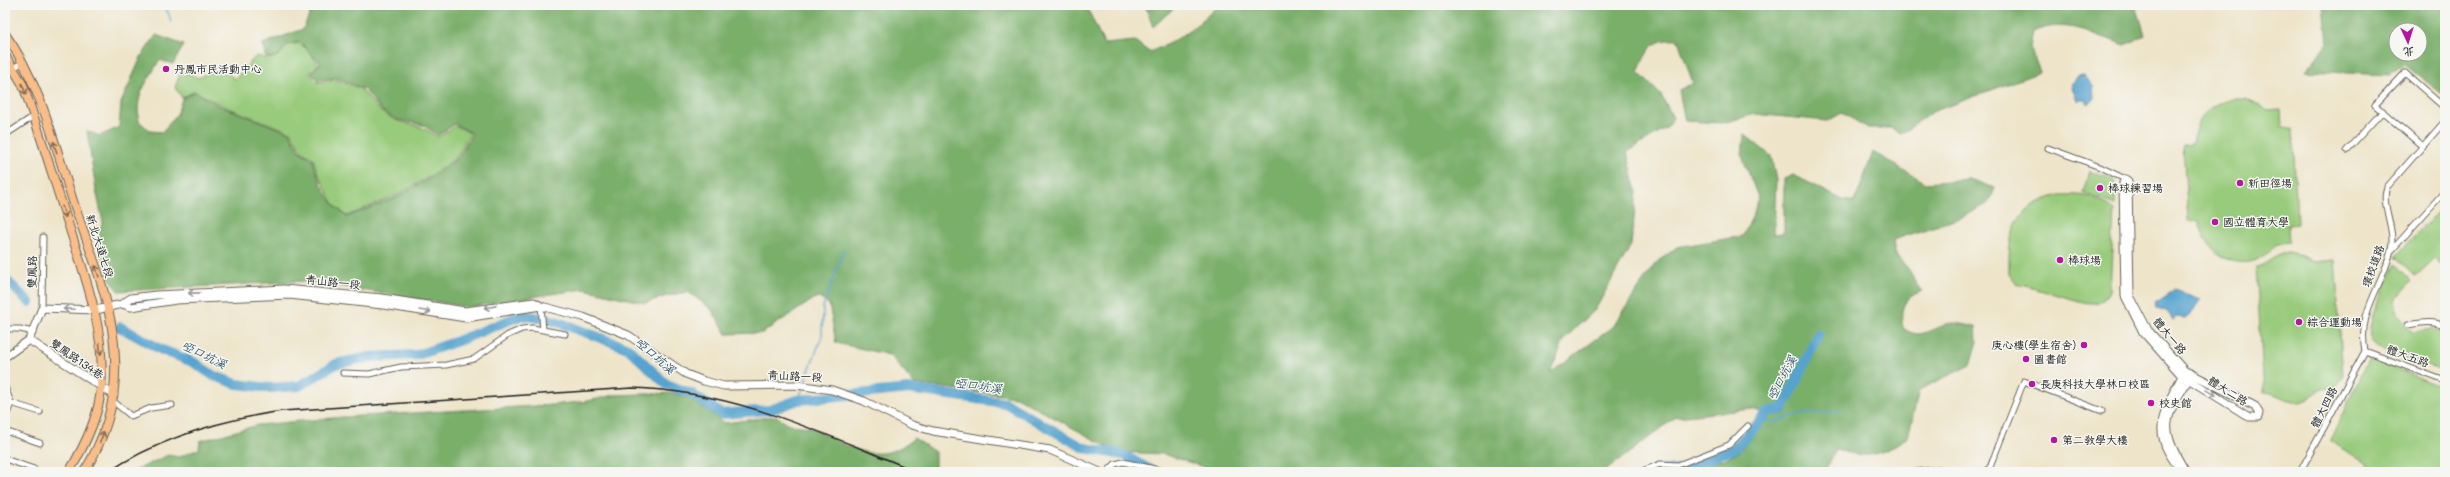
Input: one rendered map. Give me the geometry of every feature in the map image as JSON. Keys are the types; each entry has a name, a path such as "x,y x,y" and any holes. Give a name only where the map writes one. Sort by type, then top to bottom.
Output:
{"main road":[{"name":"新北大道七段","path":"5,34 24,62 34,84 109,308 115,359 114,398 100,441 84,472"},
{"name":"新北大道七段","path":"5,55 23,85 96,310 100,350 101,389 91,428 81,452 69,472"}],"street":[{"path":"5,72 24,62"},
{"path":"2445,108 2405,73 2375,105 2422,146 2445,121"},
{"path":"2347,150 2383,112"},
{"path":"5,135 34,116"},
{"name":"環校道路","path":"2365,351 2362,337 2364,318 2391,250 2391,223 2384,194 2387,187 2422,146"},
{"name":"體大一路","path":"2048,148 2100,167 2128,181 2130,296 2148,330 2187,375"},
{"path":"2391,250 2445,192"},
{"name":"雙鳳路","path":"5,357 29,340 42,308 43,237"},
{"name":"青山路一段","path":"96,310 122,304 131,298 156,295 289,289 388,299 465,311 534,302 542,309 583,317 628,335 686,374 704,381 724,386 797,385 843,393 912,425 933,431 1050,450 1100,472"},
{"path":"42,308 96,310"},
{"path":"542,309 543,330"},
{"path":"2408,326 2422,323 2440,324 2445,327"},
{"path":"5,329 20,329 33,332"},
{"path":"343,373 369,374 401,368 446,365 474,359 508,335 522,329 543,330 565,334"},
{"name":"雙鳳路134巷","path":"29,340 114,398"},
{"name":"體大五路","path":"2365,351 2444,379"},
{"name":"體大四路","path":"2300,472 2365,351"},
{"path":"2181,472 2164,442 2162,429 2165,410 2187,375"},
{"path":"2186,472 2174,453 2166,429 2173,404 2187,375"},
{"name":"體大二路","path":"2187,375 2255,406 2259,413 2258,417 2253,419 2249,417 2187,375"},
{"path":"1988,472 2024,381 2102,411"},
{"path":"5,387 11,403 5,419"},
{"path":"114,398 132,416 151,408 172,405"},
{"path":"11,403 40,412"},
{"path":"1640,472 1660,464 1678,465 1729,445 1748,426"},
{"path":"5,431 40,443"},
{"path":"5,459 34,469"},
{"path":"1107,472 1115,464 1123,462 1168,472"},
{"path":"1916,472 1939,468 1951,472"}],"green space":[{"path":"314,5 1086,5 1104,44 1135,41 1149,52 1170,43 1187,33 1219,5 2136,5 2145,35 2125,45 2079,29 2068,27 2057,26 2033,32 2030,47 2040,72 1932,112 1901,134 1891,128 1868,128 1842,113 1827,121 1755,114 1723,123 1685,121 1679,90 1693,83 1678,40 1669,40 1656,43 1648,52 1638,72 1661,95 1673,118 1666,129 1627,152 1637,192 1631,245 1595,310 1565,338 1550,373 1613,327 1655,264 1677,247 1743,236 1754,213 1758,197 1742,156 1744,134 1771,156 1776,180 1774,234 1784,233 1784,179 1793,175 1843,200 1855,202 1873,152 1926,183 1969,179 1995,188 1989,203 1960,218 1893,240 1897,256 1908,268 1916,283 1923,291 1911,296 1904,304 1902,315 1903,328 1909,332 1920,334 1950,323 1961,324 1976,327 1977,341 1970,365 1919,390 1908,437 1888,449 1867,455 1858,455 1836,450 1824,472 1678,472 1725,459 1738,452 1770,415 1752,409 1676,417 1604,472 1220,472 1163,454 1117,452 1016,397 914,384 890,355 836,343 829,304 817,297 762,333 727,334 711,309 688,292 667,296 645,303 584,289 468,307 306,281 118,291 108,275 97,236 103,222 96,190 87,131 100,136 119,127 121,103 141,57 156,35 184,45 173,64 159,60 140,95 138,111 139,121 150,131 162,132 177,114 182,99 194,92 220,106 290,133 299,151 312,159 317,176 330,199 347,217 395,198 433,176 458,158 472,133 455,124 438,135 423,125 396,119 382,111 364,89 338,78 318,80 311,74 320,63 300,42 287,44 279,55 270,58 265,56 263,44 303,29"},
{"path":"1145,5 1177,5 1153,27"},
{"path":"2323,5 2445,5 2445,96 2405,65 2389,75 2306,71 2327,44"},
{"path":"299,43 309,51 318,64 309,74 317,82 338,80 361,89 380,111 395,120 421,127 438,137 456,126 470,133 456,158 432,175 395,196 347,216 335,206 318,174 313,158 301,151 291,132 228,108 194,91 182,98 175,87 181,71 199,78 209,71 220,68 235,79 256,56 274,58 288,45"},
{"name":"新田徑場","path":"2233,99 2246,99 2268,111 2281,110 2282,128 2293,129 2297,224 2288,225 2289,243 2276,244 2266,255 2254,261 2242,262 2231,260 2220,255 2211,246 2204,235 2199,221 2188,222 2183,145 2192,144 2200,119 2210,109 2216,105"},
{"name":"棒球練習場","path":"2089,170 2112,179 2116,183 2115,205 2083,193"},
{"name":"棒球場","path":"2060,195 2088,197 2114,210 2110,291 2105,298 2099,302 2083,302 2018,284 2009,275 2010,246 2016,223 2032,206"},
{"path":"2445,204 2445,268 2435,258 2416,276 2396,256"},
{"name":"綜合運動場","path":"2287,252 2301,255 2313,262 2335,260 2343,376 2334,388 2322,389 2309,398 2300,401 2286,399 2269,392 2264,392 2256,267 2264,265 2278,255"},
{"path":"2396,264 2412,280 2395,301 2398,314 2412,332 2431,328 2445,335 2445,368 2440,370 2394,355 2373,344 2370,337 2370,328 2373,316 2382,292"},
{"path":"2369,358 2445,388 2445,472 2379,472 2330,440"},
{"path":"673,393 691,399 725,423 777,416 786,423 809,427 839,442 864,452 888,452 901,447 914,438 935,452 935,467 938,472 132,472 168,455 179,457 199,449 200,441 258,425 343,417 552,405 588,401 614,395"}],"water":[{"path":"2084,76 2093,85 2094,98 2089,104 2084,100 2077,100 2071,85 2077,77"},
{"path":"2175,290 2201,299 2191,313 2185,318 2177,317 2172,320 2167,311 2156,309 2155,303"}],"waterway":[{"path":"162,5 168,12 171,22"},
{"path":"804,384 822,336 823,307 844,249"},
{"name":"啞口坑溪","path":"5,279 29,302"},
{"name":"啞口坑溪","path":"120,327 162,350 193,362 214,376 237,384 269,388 299,386 336,364 369,357 417,355 455,342 522,315 552,320 628,348 666,384 692,394 721,414 770,410 798,400 909,389 1005,403 1084,448 1124,455 1154,472"},
{"name":"啞口坑溪","path":"1655,472 1657,470 1681,470 1735,448 1768,412 1783,409 1818,335"},
{"path":"798,400 803,388"},
{"path":"1758,422 1781,421 1794,415 1839,411"}],"railway":[{"path":"108,472 149,449 192,432 236,419 282,411 632,388 671,391 708,397 744,406 779,417 918,472"}],"place":[{"name":"丹鳳市民活動中心","path":"166,69"},
{"name":"新田徑場","path":"2240,183"},
{"name":"棒球練習場","path":"2100,188"},
{"name":"國立體育大學","path":"2215,222"},
{"name":"棒球場","path":"2060,260"},
{"name":"綜合運動場","path":"2299,322"},
{"name":"庚心樓(學生宿舍)","path":"2084,345"},
{"name":"圖書館","path":"2026,359"},
{"name":"長庚科技大學林口校區","path":"2032,384"},
{"name":"校史館","path":"2151,403"},
{"name":"第二教學大樓","path":"2054,440"}]}
